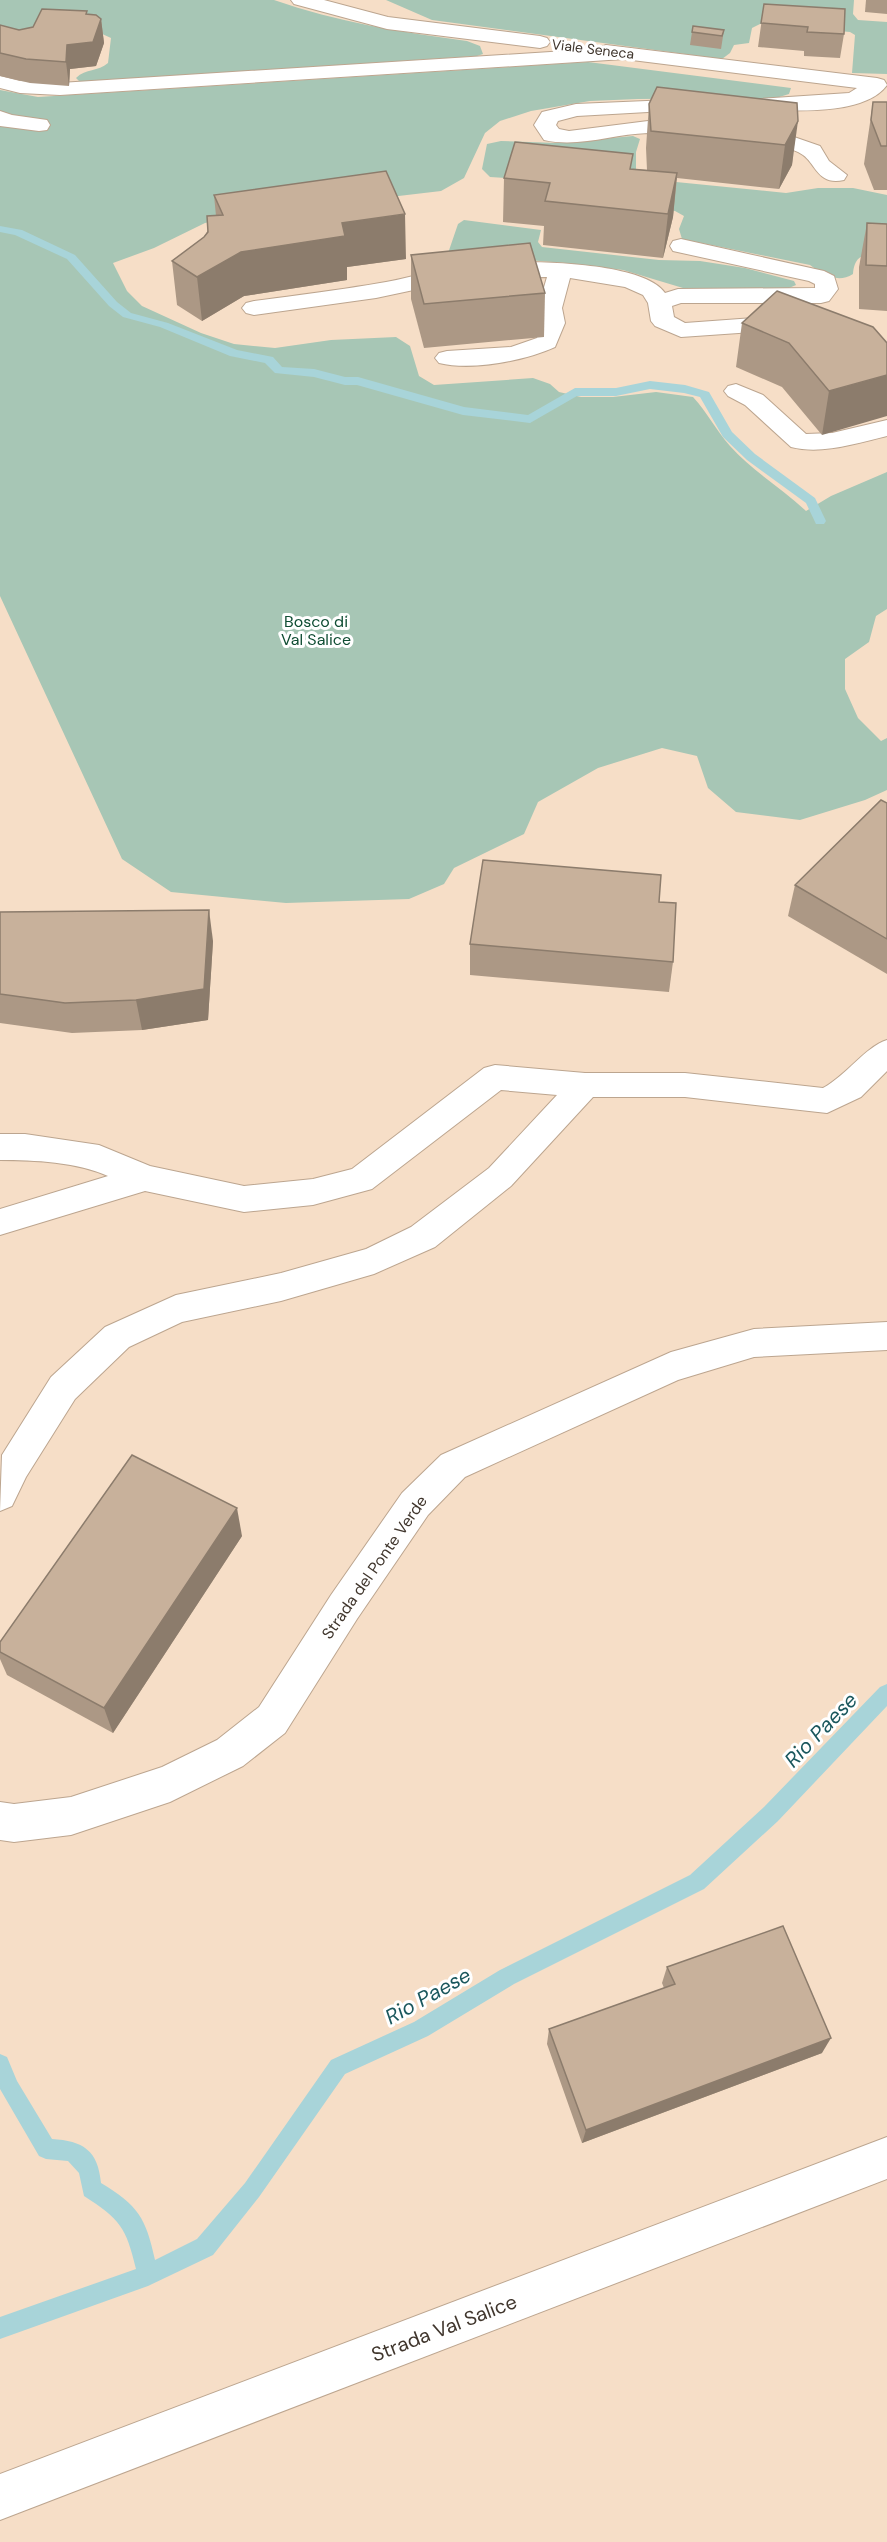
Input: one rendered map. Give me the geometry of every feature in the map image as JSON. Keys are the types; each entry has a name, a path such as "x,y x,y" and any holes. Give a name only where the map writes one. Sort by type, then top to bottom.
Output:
{"street":[{"name":"Viale Seneca","path":"301,0 353,15 422,27 882,84"},
{"path":"370,0 398,11 422,27"},
{"path":"0,82 36,88 71,89 627,53"},
{"path":"734,104 813,103 854,99 882,84"},
{"path":"711,105 576,110 550,117 545,125 552,135 568,137 648,127 720,133 794,143 812,151 822,165 836,175"},
{"path":"0,117 7,121 39,124"},
{"path":"660,303 678,296 821,296 827,290 826,281 816,276 681,246"},
{"path":"447,358 490,357 530,351 547,342 553,323 550,308 558,285 559,270"},
{"path":"254,308 375,291 470,272 559,270 600,274 652,289 659,295 663,321 681,330 767,324 804,333"},
{"path":"736,391 754,400 800,442 832,441 887,428"},
{"path":"0,1147 24,1147 99,1158 145,1178 244,1199 313,1192 361,1180 495,1077 585,1085 685,1085 827,1101 850,1088 887,1052"},
{"path":"0,1495 14,1466 63,1388 117,1336 176,1309 281,1287 374,1260 423,1237 500,1177 585,1085"},
{"path":"0,1222 145,1178"},
{"name":"Strada del Ponte Verde","path":"0,1821 14,1823 71,1816 170,1783 230,1753 272,1720 344,1607 415,1504 453,1466 671,1367 754,1343 887,1335"},
{"name":"Strada Val Salice","path":"0,2497 887,2158"}],"green space":[{"path":"0,0 274,0 369,25 467,41 480,46 483,54 80,82 76,78 80,75 108,63 111,38 100,33 0,44"},
{"path":"386,0 854,0 853,14 858,20 887,22 887,74 852,73 855,35 850,32 760,24 752,28 749,43 734,45 730,53 722,59 432,20"},
{"name":"Bosco di Val Salice","path":"588,62 791,88 789,94 776,98 590,101 531,111 500,121 485,133 464,178 441,191 253,213 205,223 154,248 113,263 127,291 142,306 201,333 234,344 275,348 331,340 396,337 410,346 419,376 434,385 533,378 550,384 559,392 581,397 613,397 656,392 693,397 739,455 806,511 831,496 887,472 887,609 876,616 869,642 845,659 845,689 858,718 881,741 887,738 887,790 865,800 800,820 736,812 708,788 697,756 662,748 598,768 538,802 524,834 454,868 444,884 409,899 286,903 171,892 122,859 0,596 0,90 38,97"},
{"path":"633,136 640,139 636,152 636,175 646,179 786,193 818,188 853,188 887,195 887,256 864,256 856,261 853,274 836,278 810,265 682,239 679,229 684,216 675,211 641,207 599,184 490,177 482,169 487,144 501,141 557,143"},
{"path":"464,220 541,230 538,242 542,247 659,260 700,261 745,268 794,281 796,285 789,288 693,291 623,270 566,263 527,260 444,265 458,224"}],"building":[{"path":"764,4 845,9 844,34 807,32 808,27 761,23"},
{"path":"42,9 87,11 86,14 96,15 101,19 93,42 67,45 66,62 26,59 0,53 0,25 19,30 33,27"},
{"path":"693,26 724,30 722,36 692,32"},
{"path":"657,87 797,103 798,121 785,145 651,131 649,104"},
{"path":"873,102 887,102 887,146 881,146 871,120"},
{"path":"515,142 633,154 630,169 677,173 668,214 545,201 550,183 504,178"},
{"path":"386,171 405,214 342,223 345,236 241,252 197,277 172,261 208,232 207,216 223,215 214,195"},
{"path":"867,223 887,224 887,266 866,265"},
{"path":"530,243 545,293 424,304 411,255"},
{"path":"777,291 873,327 887,343 887,375 829,391 789,343 742,323"},
{"path":"881,800 887,803 887,939 795,885"},
{"path":"483,860 661,875 659,902 676,903 673,962 470,944"},
{"path":"209,910 204,989 136,1000 65,1003 0,994 0,912"},
{"path":"132,1455 237,1508 104,1708 0,1652 0,1642"},
{"path":"783,1926 831,2038 586,2130 549,2029 675,1984 667,1967"}],"waterway":[{"path":"0,229 18,232 71,257 113,304 127,315 164,325 234,353 269,360 279,370 314,373 345,381 358,381 463,411 530,419 575,392 616,392 650,385 685,389 705,395 727,434 751,457 811,501 820,521"},
{"name":"Rio Paese","path":"148,2275 205,2247 252,2190 338,2067 421,2029 507,1977 697,1882 771,1814 887,1693"},
{"path":"0,2064 10,2088 46,2149 73,2151 89,2168 91,2189 119,2206 138,2232 148,2275"},
{"name":"Rio Paese","path":"0,2328 148,2275"}]}
